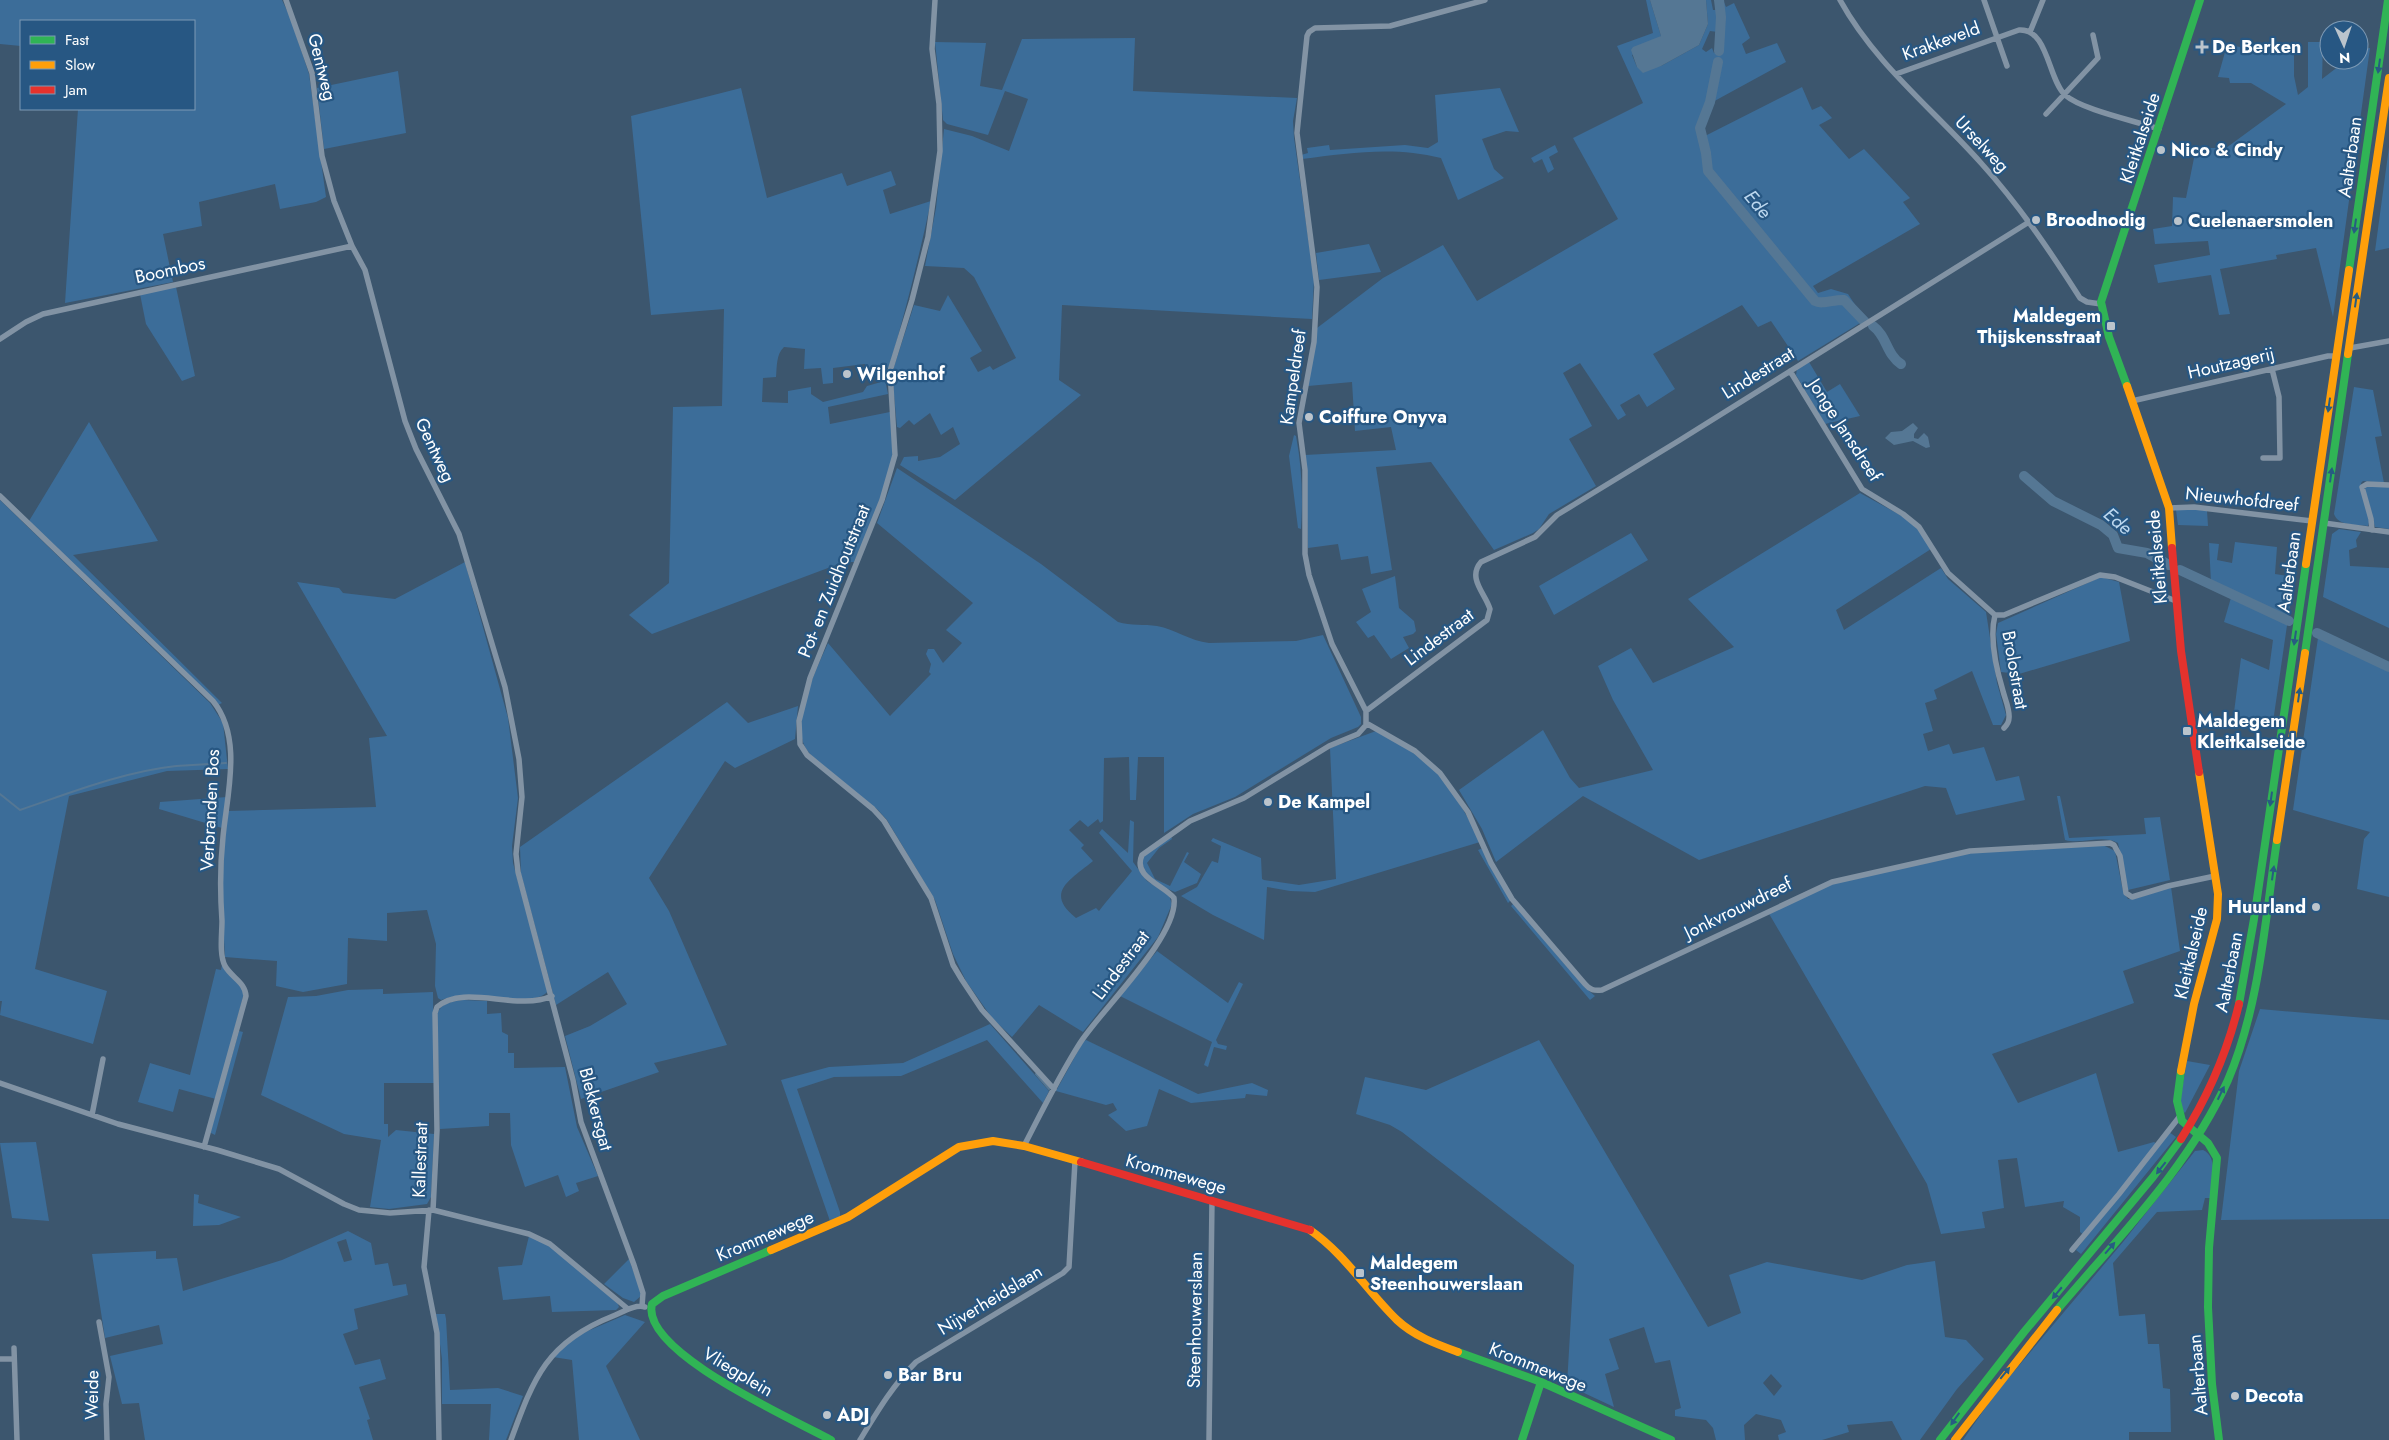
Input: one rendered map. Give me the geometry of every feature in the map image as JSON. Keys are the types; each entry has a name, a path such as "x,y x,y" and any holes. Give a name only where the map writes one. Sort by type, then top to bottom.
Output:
{"main road":[{"name":"Kleitkalseide","path":"2180,1116 2178,1086 2194,1004 2218,912 2218,894 2182,660 2169,508 2159,474 2109,337 2101,304 2200,0"},
{"name":"Aalterbaan","path":"2219,1440 2212,1384 2208,1299 2209,1248 2217,1158 2211,1147 2189,1128 2217,1074 2237,1012 2255,910 2388,0"},
{"name":"Aalterbaan","path":"2198,1135 2216,1104 2234,1064 2247,1022 2254,990 2389,78"},
{"path":"1940,1440 2031,1323 2156,1175 2189,1128 2180,1116"},
{"path":"1955,1440 1991,1390 2159,1189 2198,1135"},
{"name":"Krommewege","path":"650,1308 656,1299 662,1296 854,1214 960,1147 993,1141 1024,1146 1306,1227 1330,1244 1386,1309 1412,1332 1426,1340 1541,1382 1671,1440"},
{"name":"Vliegplein","path":"650,1308 652,1320 659,1329 685,1356 708,1375 742,1395 831,1440"},
{"path":"1522,1440 1541,1382"}],"street":[{"name":"Gentweg","path":"286,0 312,73 322,156 334,201 352,246 365,270 405,421 416,449 459,534 505,687 519,759 522,797 517,864 531,916"},
{"name":"Pot- en Zuidhoutstraat","path":"935,0 932,49 939,104 940,151 928,237 912,300 890,371 896,445 894,464 880,506 810,678 802,708 799,734 800,744 807,755 873,809 884,821 931,898 953,965 962,980 982,1010 1054,1090"},
{"name":"Kampeldreef","path":"1366,711 1332,644 1309,575 1305,554 1305,470 1299,423 1314,342 1317,287 1297,133 1307,36 1315,28 1382,26 1406,23 1485,0"},
{"name":"Urselweg","path":"1840,0 1864,40 1981,163 2029,222 2080,298 2087,302 2101,304"},
{"name":"Krakkeveld","path":"1984,0 2007,66"},
{"path":"2043,0 2030,32 2039,40 2055,79 2065,95 2084,105 2159,129"},
{"name":"Krakkeveld","path":"1896,74 2019,30 2030,32"},
{"path":"2046,114 2098,58 2093,35"},
{"name":"Lindestraat","path":"1366,711 1487,620 1490,609 1475,576 1476,568 1481,562 1536,537 1563,511 2029,222"},
{"name":"Boombos","path":"0,339 26,322 49,312 352,246"},
{"path":"2350,348 2389,341"},
{"name":"Houtzagerij","path":"2132,401 2328,356 2336,356"},
{"path":"2262,458 2280,458 2279,397 2272,369"},
{"name":"Jonge Jansdreef","path":"1790,371 1862,489 1903,514 1919,527 1948,573 1995,615"},
{"path":"2372,530 2371,519 2362,488 2367,484 2389,485"},
{"name":"Verbranden Bos","path":"0,496 212,701 226,722 230,776 220,897 223,957 226,967 244,986 246,996 204,1147"},
{"name":"Nieuwhofdreef","path":"2169,508 2202,508 2312,521"},
{"path":"2324,523 2389,532"},
{"path":"1995,615 2004,614 2100,575 2115,577 2176,601"},
{"name":"Brolostraat","path":"1995,615 1992,629 1995,652 2009,714 2009,721 2004,728"},
{"path":"1366,711 1366,723"},
{"name":"Lindestraat","path":"1024,1146 1083,1039 1153,951 1167,924 1174,898 1145,874 1140,863 1142,855 1190,821 1244,798 1316,753 1358,734 1366,723"},
{"name":"Jonkvrouwdreef","path":"1366,723 1415,751 1440,773 1468,812 1491,863 1512,898 1589,989 1596,991 1832,882 1970,851 2110,843 2118,850 2126,893 2132,897 2168,886 2215,876"},
{"name":"Blekkersgat","path":"531,916 573,1080 581,1122 643,1293 642,1306"},
{"name":"Kallestraat","path":"439,1440 437,1333 424,1267 436,1155 435,1013 437,1007 450,999 529,1002 552,996"},
{"path":"92,1115 103,1059"},
{"path":"0,1083 92,1115 279,1169 344,1204 359,1210 384,1213 431,1210"},
{"path":"2072,1250 2180,1116"},
{"name":"Nijverheidslaan","path":"860,1440 903,1375 916,1362 1063,1273 1069,1266 1075,1161"},
{"name":"Steenhouwerslaan","path":"1208,1440 1212,1200"},
{"name":"Kallestraat","path":"431,1210 540,1238 563,1254 628,1309"},
{"path":"511,1440 538,1375 554,1352 564,1342 586,1327 628,1309 642,1306 650,1308"},
{"name":"Weide","path":"99,1322 110,1377 106,1404 107,1440"},
{"path":"14,1348 17,1440"},
{"path":"0,1359 14,1359"}],"shaded area":[{"path":"0,0 282,0 290,17 309,74 326,197 316,202 280,209 275,184 199,202 202,226 163,234 173,282 65,303 78,110 195,110 195,20 20,20 20,46 0,44"},
{"path":"1646,0 1650,0 1661,36 1632,55 1637,67 1661,66 1699,45 1708,24 1706,0 1711,0 1713,10 1717,10 1715,0 1723,0 1726,7 1734,3 1750,38 1742,44 1746,54 1777,43 1786,62 1709,104 1702,129 1703,137 1802,87 1812,110 1821,106 1832,118 1819,125 1849,159 1864,149 1910,198 1903,202 1920,224 1813,286 1818,293 1831,289 1848,294 1865,320 1798,361 1771,321 1758,327 1742,305 1653,354 1675,389 1647,407 1639,394 1620,405 1626,415 1618,420 1580,363 1563,373 1592,426 1569,439 1596,486 1549,514 1539,529 1533,533 1494,550 1431,462 1376,467 1392,570 1371,574 1368,556 1341,560 1338,544 1308,548 1305,455 1396,450 1391,427 1355,431 1352,382 1308,386 1317,328 1383,278 1443,245 1477,301 1618,219 1573,138 1643,103 1617,46 1653,33","holes":["1710,31 1718,32 1719,51 1714,53 1712,48 1706,52 1702,49"]},
{"path":"1650,0 1706,0 1708,24 1699,45 1661,66 1643,73 1637,67 1631,50 1633,47 1661,36"},
{"path":"1135,38 1133,91 1297,98 1293,121 1294,138 1314,279 1312,319 1062,305 1059,380 1081,395 955,500 900,465 904,457 918,456 918,461 940,457 960,444 953,427 941,435 930,413 914,425 909,420 900,428 897,427 892,373 914,305 940,311 948,295 982,351 970,358 978,372 990,366 993,370 1016,358 974,277 964,268 925,266 936,208 944,129 972,136 1009,151 1028,99 1005,91 988,135 947,124 943,120 935,42 986,43 980,86 1002,90 1022,39"},
{"path":"2308,42 2319,42 2319,70 2322,70 2322,79 2334,70 2367,70 2333,317 2316,248 2276,255 2277,259 2220,269 2230,314 2219,315 2211,275 2158,283 2154,265 2210,255 2208,241 2155,244 2153,229 2172,226 2173,197 2186,198 2196,148 2226,148 2286,104 2251,83 2230,83 2229,78 2218,77 2227,45 2254,49 2257,44 2294,52 2294,76 2298,95 2308,87"},
{"path":"398,71 406,133 324,149 317,88"},
{"path":"741,88 767,198 842,173 847,186 891,171 896,185 883,190 890,214 931,201 901,327 889,368 885,368 884,375 868,377 865,364 833,368 833,383 823,384 821,368 804,369 805,349 784,347 778,357 776,377 763,378 762,402 788,403 788,391 811,387 811,394 823,402 863,392 867,386 881,382 883,378 885,379 888,394 828,407 830,424 890,412 893,437 891,465 878,508 854,562 844,562 652,634 629,615 669,583 673,407 722,406 724,309 651,315 631,116"},
{"path":"1500,88 1519,132 1506,131 1482,139 1494,169 1504,178 1458,200 1441,158 1423,154 1389,151 1302,159 1301,155 1308,153 1307,148 1329,145 1330,150 1405,145 1428,148 1438,142 1435,95"},
{"path":"1555,145 1558,152 1549,157 1554,169 1548,173 1542,159 1534,163 1531,158"},
{"path":"2389,147 2389,248 2375,251"},
{"path":"1369,244 1381,272 1319,280 1316,253"},
{"path":"176,287 195,376 182,381 146,324 140,294"},
{"path":"1809,362 1827,392 1840,384 1860,416 1825,424 1796,375 1797,369"},
{"path":"2354,387 2373,390 2382,436 2375,437 2384,483 2363,481 2361,483 2370,519 2368,526 2344,523 2339,521 2334,514"},
{"path":"89,422 158,541 73,555 222,703 218,705 29,521"},
{"path":"1913,423 1918,428 1914,438 1918,439 1924,433 1928,437 1930,447 1926,448 1913,441 1894,445 1885,438 1891,432 1902,431"},
{"path":"1294,435 1296,436 1301,471 1301,529 1298,528 1289,456"},
{"path":"897,468 1041,564 1118,622 1152,625 1209,643 1296,641 1323,635 1361,717 1361,724 1358,727 1331,738 1235,797 1193,814 1164,833 1164,757 1138,757 1136,800 1130,800 1129,757 1104,758 1103,821 1100,823 1098,819 1088,827 1080,820 1069,830 1084,845 1081,848 1093,861 1064,886 1061,893 1062,901 1066,909 1076,918 1096,908 1099,911 1132,871 1099,833 1102,829 1128,853 1130,820 1134,822 1133,862 1147,881 1169,895 1172,904 1158,937 1083,1032 1039,1005 1012,1037 992,1018 966,981 953,954 935,900 887,820 878,810 818,762 805,747 801,723 803,709 812,680 828,643 890,716 931,674 929,672 931,664 926,654 928,649 934,649 943,663 962,643 946,630 973,603 877,523"},
{"path":"2028,481 2055,501 2100,522 2116,535 2119,547 2148,551 2166,561 2167,566 2146,554 2117,550 2111,537 2097,525 2053,504"},
{"path":"2364,486 2389,486 2389,529 2375,527"},
{"path":"1860,493 1902,516 1918,529 1931,549 1836,610 1844,630 1941,568 1948,579 1986,612 1997,683 2006,715 2001,725 1993,725 1972,671 1934,690 1937,699 1925,703 1933,731 1923,734 1928,751 1949,744 1953,754 1984,747 1996,781 2019,776 2025,800 1956,815 1946,788 1925,786 1699,860 1583,796 1496,862 1482,829 1459,790 1543,730 1570,778 1579,788 1653,770 1613,700 1598,666 1631,648 1653,683 1734,647 1688,599"},
{"path":"0,500 210,703 223,723 228,769 167,771 69,796 35,969 107,991 93,1044 0,1015 2,1001 0,1001"},
{"path":"2194,509 2207,511 2208,526 2178,525 2176,510"},
{"path":"2339,529 2361,532 2356,540 2357,547 2349,550 2350,566 2389,568 2389,628 2323,597 2332,534"},
{"path":"1631,533 1648,560 1554,615 1539,586"},
{"path":"2235,542 2277,547 2275,574 2294,577 2272,729 2233,720 2241,658 2269,670 2273,640 2224,622 2232,594 2211,583 2209,543 2219,544 2217,560 2232,563"},
{"path":"465,562 508,718 518,798 512,846 513,863 548,991 542,996 522,999 468,995 454,996 441,1000 438,998 435,986 436,944 427,910 387,913 387,941 348,938 347,984 303,992 276,986 277,961 225,957 223,884 224,847 228,811 376,807 369,738 387,736 297,582 339,588 343,593 395,599"},
{"path":"1395,576 1399,608 1414,621 1416,631 1403,637 1409,648 1391,659 1374,635 1368,638 1356,622 1371,612 1362,589"},
{"path":"2101,577 2119,582 2130,641 2019,674 2001,672 1996,634 1998,623"},
{"path":"2319,631 2389,664 2389,897 2357,889 2364,839 2370,832 2293,810"},
{"path":"727,702 748,723 798,706 795,739 735,768 725,761 649,878 669,911 727,1045 654,1063 659,1072 581,1099 565,1036 590,1026 627,1004 608,972 556,1005 521,874 520,847"},
{"path":"1376,731 1432,767 1459,802 1480,842 1315,892 1290,891 1267,887 1264,940 1213,915 1181,896 1197,887 1212,861 1218,863 1221,846 1211,841 1213,838 1261,858 1262,879 1264,880 1299,885 1336,879 1330,748"},
{"path":"2057,796 2060,796 2069,838 2146,834 2144,818 2160,817 2170,880 2128,890 2118,843 2105,839 2065,840"},
{"path":"227,797 222,828 159,809 160,802"},
{"path":"1171,836 1172,839 1159,848 1147,863 1155,879 1170,886 1187,852 1189,853 1184,862 1201,874 1197,883 1175,892 1151,878 1146,873 1142,861 1150,850"},
{"path":"2103,845 2115,851 2123,891 2128,899 2134,899 2171,887 2180,951 2123,971 2134,1003 1992,1054 2018,1103 2096,1073 2118,1152 2154,1142 2159,1145 2169,1132 2176,1137 2081,1254 2076,1250 2086,1237 2080,1232 2080,1217 2063,1207 2064,1201 2025,1207 2017,1158 1998,1160 2004,1208 1982,1212 1985,1228 1941,1234 1927,1184 1768,912 1832,884 1971,853"},
{"path":"1483,848 1511,900 1508,903 1478,850"},
{"path":"1514,903 1561,960 1595,996 1590,1000 1511,906"},
{"path":"1157,951 1228,1003 1239,982 1243,984 1216,1040 1218,1044 1227,1046 1226,1050 1214,1047 1208,1067 1204,1065 1212,1042 1120,996"},
{"path":"222,965 243,987 244,993 216,1099 179,1089 173,1112 138,1102 150,1063 190,1075 216,969 221,970"},
{"path":"383,989 383,994 433,992 434,1083 384,1083 384,1124 388,1124 388,1137 396,1130 434,1134 431,1197 427,1204 389,1209 370,1207 381,1140 344,1134 261,1095 288,997 316,996 348,990"},
{"path":"463,1000 487,1001 487,1014 501,1013 502,1032 508,1035 508,1053 514,1053 514,1068 565,1067 577,1127 598,1176 576,1183 579,1191 566,1197 558,1175 525,1187 511,1145 510,1113 489,1113 489,1126 440,1129 437,1014 444,1005"},
{"path":"2260,1009 2389,1020 2389,1219 2221,1220 2239,1071"},
{"path":"990,1024 1049,1091 1043,1103 987,1040 901,1076 834,1077 797,1089 840,1212 840,1217 830,1221 781,1080 829,1067 903,1063"},
{"path":"239,1031 243,1032 215,1135 211,1133 211,1130"},
{"path":"1086,1040 1198,1094 1252,1083 1268,1090 1267,1096 1246,1094 1245,1098 1191,1103 1159,1089 1147,1126 1126,1131 1108,1115 1117,1110 1113,1103 1106,1105 1056,1091 1083,1042"},
{"path":"1539,1040 1708,1327 1741,1313 1729,1275 1767,1262 1862,1280 1907,1265 1935,1261 1945,1337 1966,1340 1984,1359 1957,1389 1920,1440 1902,1440 1892,1421 1847,1425 1849,1432 1822,1440 1779,1440 1778,1435 1786,1432 1781,1420 1756,1414 1744,1425 1745,1440 1716,1440 1713,1428 1706,1420 1675,1416 1675,1410 1681,1408 1670,1360 1655,1363 1644,1327 1609,1339 1619,1369 1605,1374 1614,1407 1567,1385 1574,1265 1402,1132 1390,1125 1356,1114 1365,1077 1426,1090","holes":["1771,1374 1782,1386 1774,1396 1763,1383"]},
{"path":"2187,1061 2210,1065 2185,1113 2182,1110 2180,1101"},
{"path":"36,1142 49,1221 12,1218 0,1143"},
{"path":"2203,1150 2211,1158 2213,1179 2211,1198 2205,1198 2202,1210 2157,1212 2113,1263 2119,1316 2145,1314 2148,1344 2159,1344 2163,1388 2170,1389 2171,1432 2129,1432 2129,1440 1963,1440 1995,1394 2123,1242 2195,1151"},
{"path":"194,1194 199,1195 198,1203 241,1217 219,1225 193,1226"},
{"path":"348,1231 371,1243 375,1265 388,1263 393,1286 406,1284 408,1295 354,1309 358,1329 343,1334 355,1365 380,1359 386,1379 359,1387 370,1419 367,1420 373,1440 145,1440 139,1403 122,1404 110,1356 163,1344 159,1325 105,1338 92,1254 156,1251 156,1259 177,1258 183,1291 282,1260","holes":["346,1239 352,1260 344,1262 337,1242"]},
{"path":"529,1236 549,1245 617,1302 619,1307 616,1310 552,1312 550,1296 503,1300 498,1267 522,1265"},
{"path":"629,1259 642,1295 634,1302 623,1298 604,1284"},
{"path":"436,1314 445,1314 446,1319 450,1390 498,1388 523,1396 506,1440 489,1440 491,1404 442,1404 442,1359"},
{"path":"625,1315 645,1322 606,1366 640,1440 579,1440 572,1360 553,1357 576,1336"}],"waterway":[{"name":"Ede","path":"1719,0 1721,17 1719,51"},
{"name":"Ede","path":"1718,62 1710,102 1700,128 1708,171 1815,301 1844,300 1865,322"},
{"name":"Ede","path":"1873,326 1878,330 1892,355 1901,364"},
{"name":"Ede","path":"2024,476 2053,501 2101,525 2113,535 2118,548 2147,553 2169,565"},
{"name":"Ede","path":"2180,570 2289,621"},
{"name":"Ede","path":"2317,633 2389,667"},
{"path":"0,794 20,810 96,784 136,773 176,766 226,763"},
{"path":"1036,1074 1049,1089"}],"traffic: fast":[{"path":"2127,386 2109,337 2101,302 2200,0"},
{"path":"2349,270 2388,0"},
{"path":"2305,653 2348,354"},
{"path":"2239,1004 2254,919 2306,564"},
{"path":"2057,1310 2128,1229 2173,1172 2212,1112 2228,1080 2239,1051 2254,992 2265,931 2277,840"},
{"path":"2181,1071 2177,1101 2182,1121 2208,1143 2217,1158 2209,1248 2208,1307 2212,1384 2219,1440"},
{"path":"1940,1440 2024,1332 2153,1177 2181,1139"},
{"path":"771,1250 663,1296 652,1304 655,1323 670,1343 694,1363 755,1401 831,1440"},
{"path":"1458,1352 1541,1382 1671,1440"},
{"path":"1522,1440 1541,1382"}],"traffic: slow":[{"path":"2348,354 2389,78"},
{"path":"2306,564 2349,270"},
{"path":"2127,386 2169,508 2172,548"},
{"path":"2277,840 2305,653"},
{"path":"2181,1071 2194,1004 2217,919 2218,894 2199,772"},
{"path":"771,1250 848,1217 959,1147 993,1141 1024,1146 1081,1162"},
{"path":"1310,1230 1345,1261 1386,1309 1404,1326 1426,1339 1458,1352"},
{"path":"1955,1440 2057,1310"}],"traffic: jam":[{"path":"2172,548 2181,651 2199,772"},
{"path":"2181,1139 2200,1107 2216,1074 2229,1040 2239,1004"},
{"path":"1081,1162 1310,1230"}],"place":[{"name":"De Berken","path":"2202,47"},
{"name":"Nico & Cindy","path":"2161,150"},
{"name":"Broodnodig","path":"2036,220"},
{"name":"Cuelenaersmolen","path":"2178,221"},
{"name":"Maldegem Thijskensstraat","path":"2111,326"},
{"name":"Wilgenhof","path":"847,374"},
{"name":"Coiffure Onyva","path":"1309,417"},
{"name":"Maldegem Kleitkalseide","path":"2187,731"},
{"name":"De Kampel","path":"1268,802"},
{"name":"Huurland","path":"2316,907"},
{"name":"Maldegem Steenhouwerslaan","path":"1360,1273"},
{"name":"Bar Bru","path":"888,1375"},
{"name":"Decota","path":"2235,1396"},
{"name":"ADJ","path":"827,1415"}]}
